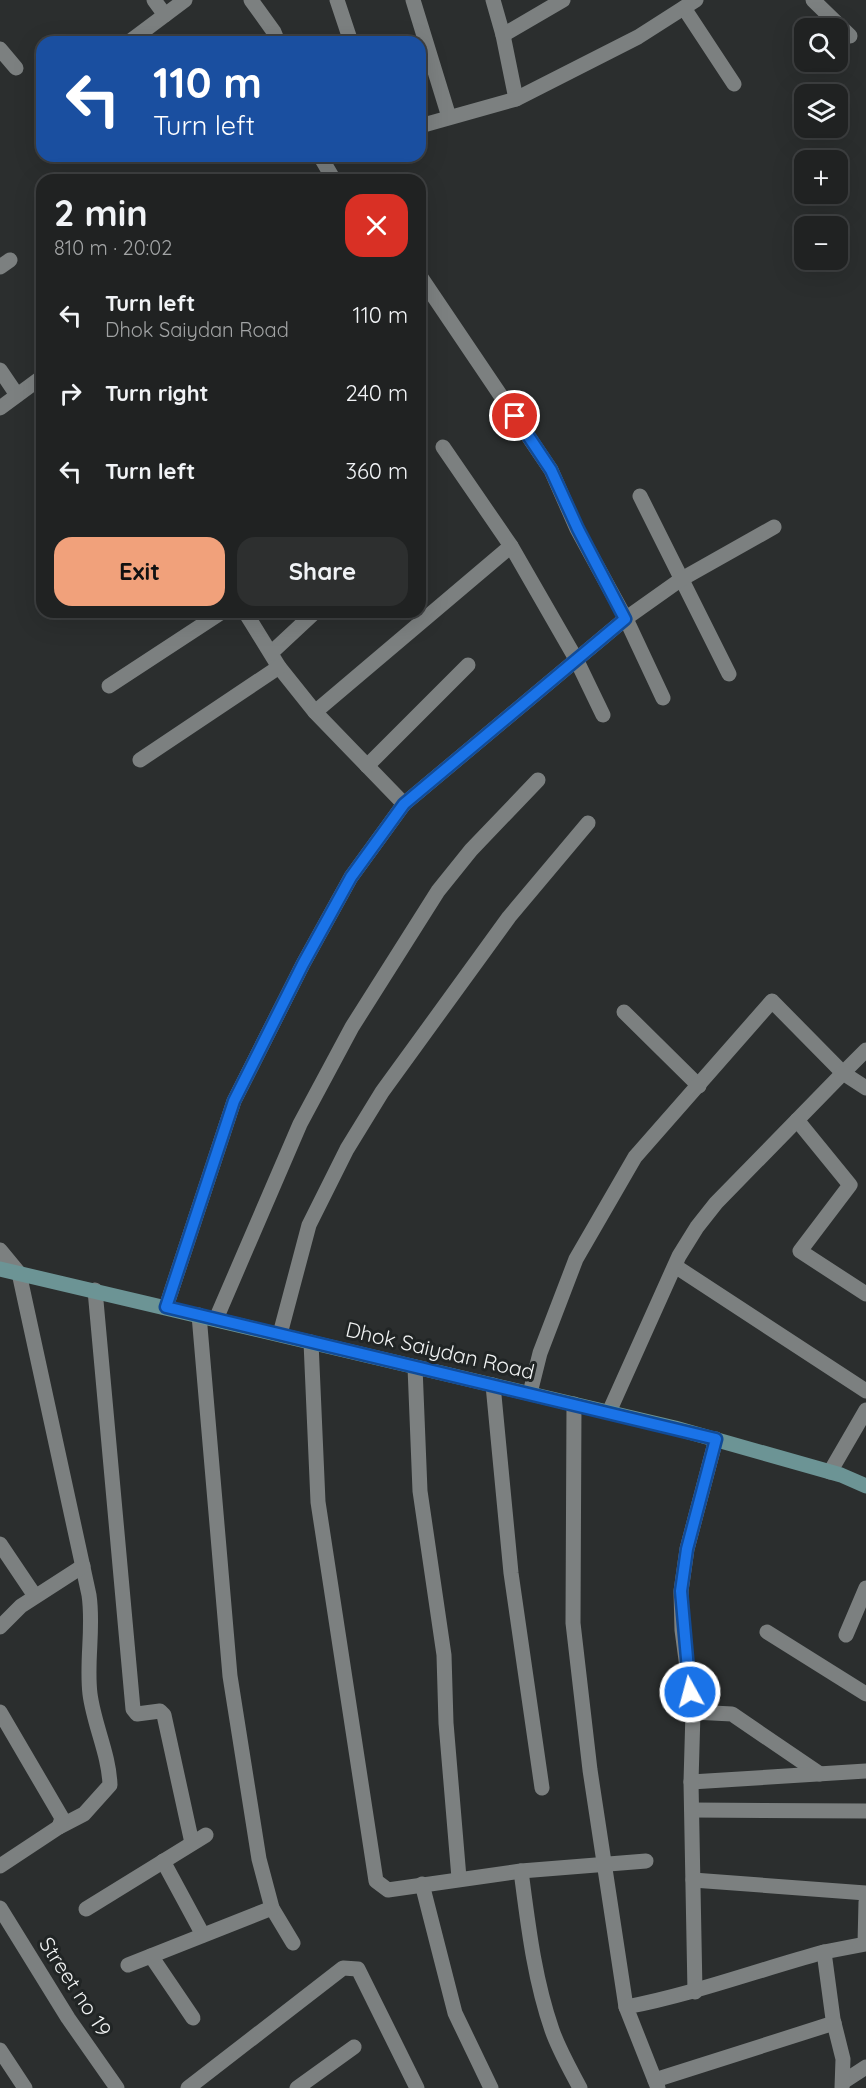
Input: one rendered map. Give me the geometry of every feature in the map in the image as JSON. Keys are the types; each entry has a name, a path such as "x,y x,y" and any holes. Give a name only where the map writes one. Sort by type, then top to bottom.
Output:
{"main road":[{"name":"Dhok Saiydan Road","path":"1,1270 95,1290 609,1412 716,1439 830,1472 866,1486"}],"street":[{"path":"154,0 165,15"},
{"path":"137,36 185,0"},
{"path":"251,0 276,36"},
{"path":"337,0 349,36"},
{"path":"413,0 424,36"},
{"path":"493,0 503,35 516,99"},
{"path":"503,35 563,0"},
{"path":"813,0 850,36"},
{"path":"426,124 516,99 638,37 690,4 734,84"},
{"path":"426,42 449,117"},
{"path":"0,49 16,68"},
{"path":"426,285 551,470 663,698"},
{"path":"0,370 17,395"},
{"path":"0,408 36,381"},
{"path":"443,447 511,546 576,659 603,715"},
{"path":"639,496 729,674"},
{"path":"166,1307 234,1101 303,964 351,877 404,804 625,619 680,580 774,527"},
{"path":"315,712 511,546"},
{"path":"109,686 213,618"},
{"path":"249,618 279,667 315,712 404,804"},
{"path":"270,653 308,618"},
{"path":"368,766 468,665"},
{"path":"140,760 279,667"},
{"path":"216,1319 300,1124 352,1027 438,891 471,850 538,780"},
{"path":"280,1334 309,1225 347,1149 382,1092 509,916 588,823"},
{"path":"530,1393 540,1353 576,1259 635,1157 772,1000 843,1073 866,1088"},
{"path":"624,1012 699,1086"},
{"path":"609,1412 675,1266 697,1227 716,1203 866,1050"},
{"path":"797,1120 850,1185 800,1251 866,1294"},
{"path":"0,1250 19,1273 83,1566 92,1614 90,1694 110,1772 110,1785 84,1814 59,1827 0,1866"},
{"path":"675,1266 866,1391"},
{"path":"95,1290 133,1709 137,1714 160,1711 164,1715 192,1843"},
{"path":"199,1315 230,1676 249,1802 272,1908 293,1943"},
{"path":"310,1342 318,1502 376,1881 388,1890 459,1878 521,1871 646,1861"},
{"path":"415,1366 420,1491 444,1655 446,1723 459,1878"},
{"path":"493,1384 511,1573 542,1788"},
{"path":"574,1404 573,1623 590,1770 626,2007 656,2084 834,2023"},
{"path":"830,1472 866,1410"},
{"path":"695,1992 691,1782 693,1712 682,1630 681,1591 687,1549 716,1439"},
{"path":"0,1544 35,1596"},
{"path":"0,1627 35,1596 83,1566"},
{"path":"846,1635 866,1588"},
{"path":"766,1632 866,1694"},
{"path":"0,1712 62,1818 59,1827"},
{"path":"693,1712 732,1714 820,1774"},
{"path":"691,1782 866,1771"},
{"path":"692,1810 866,1811"},
{"path":"86,1909 206,1835"},
{"path":"163,1861 203,1935"},
{"path":"521,1871 531,1950 543,1998 552,2031 580,2088"},
{"path":"693,1880 866,1893"},
{"path":"422,1884 455,2013 491,2088"},
{"path":"626,2007 695,1992 742,1975 824,1952 865,1946 866,1902"},
{"name":"Street no 19","path":"0,1908 68,2018 117,2088"},
{"path":"129,1965 272,1908"},
{"path":"824,1952 834,2023 843,2059 842,2085"},
{"path":"151,1956 193,2018"},
{"path":"188,2088 343,1968 351,1967 358,1969 415,2087"},
{"path":"297,2088 354,2047"},
{"path":"0,2050 25,2088"},
{"path":"842,2085 866,2067"}],"route":[{"path":"515,416 551,470 578,529 625,619 404,804 351,877 303,964 234,1101 166,1307 716,1439 687,1549 681,1591 682,1630 690,1692"}]}
